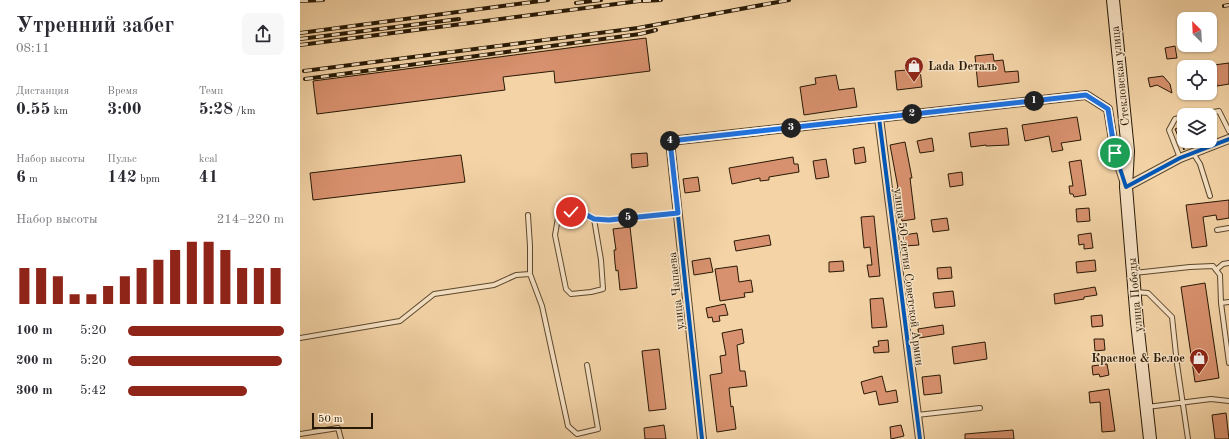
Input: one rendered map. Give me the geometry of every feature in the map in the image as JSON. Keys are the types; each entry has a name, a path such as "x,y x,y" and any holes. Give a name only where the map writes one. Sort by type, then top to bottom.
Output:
{"street":[{"name":"Стекловская улица","path":"1113,0 1128,152"},
{"path":"879,118 1086,95 1108,109 1115,153 1126,187 1180,158 1229,139"},
{"name":"улица Чапаева","path":"702,439 670,141 879,118"},
{"name":"улица 50-летия Советской Армии","path":"879,118 920,439"},
{"name":"улица Победы","path":"1128,152 1126,187 1150,439"}],"lane":[{"path":"1217,111 1219,111 1229,131"},
{"path":"1177,119 1175,119 1169,130 1180,158"},
{"path":"1192,153 1200,164 1210,196"},
{"path":"594,219 602,260 603,289 571,294 566,290 555,235 558,218 571,212 583,213 594,219 609,220 678,213"},
{"path":"528,215 530,274 542,306 568,426 577,434 598,429 587,365"},
{"path":"1217,230 1229,228"},
{"path":"1216,270 1223,264 1229,263"},
{"path":"1133,273 1213,266 1220,275 1221,304 1229,363"},
{"path":"300,338 400,321 434,294 494,285 516,275 530,274"},
{"path":"1135,292 1148,292 1172,317 1188,439"},
{"path":"1221,304 1229,302"},
{"path":"1147,407 1211,399 1229,402"},
{"path":"917,416 980,408"},
{"path":"300,434 338,428 341,439"}],"building":[{"path":"646,38 650,71 555,83 554,71 503,77 505,90 317,114 313,81"},
{"path":"1175,46 1177,58 1167,59 1165,48"},
{"path":"993,54 994,61 1003,60 1005,72 1018,71 1019,82 978,87 975,56"},
{"path":"1229,63 1229,84 1217,86 1217,65"},
{"path":"920,69 922,87 897,90 895,71"},
{"path":"836,75 839,90 854,88 857,107 804,115 800,87 816,84 815,78"},
{"path":"1163,76 1170,84 1172,93 1157,85 1150,87 1148,78"},
{"path":"1077,117 1081,140 1061,143 1063,150 1052,152 1049,136 1025,141 1022,125"},
{"path":"1007,128 1009,145 986,145 971,147 969,133"},
{"path":"932,138 934,151 920,153 917,141"},
{"path":"905,142 912,178 910,178 915,219 902,221 890,145"},
{"path":"864,147 866,162 855,164 853,149"},
{"path":"647,153 648,166 632,168 631,154"},
{"path":"461,155 465,182 313,200 310,173"},
{"path":"793,157 794,164 798,164 799,172 769,177 769,180 760,181 760,178 732,184 729,168"},
{"path":"826,159 829,177 816,179 813,161"},
{"path":"1081,160 1086,195 1074,197 1073,194 1070,194 1069,186 1073,186 1069,162"},
{"path":"962,172 963,185 950,187 948,174"},
{"path":"698,177 700,191 685,193 683,179"},
{"path":"1229,200 1229,218 1217,220 1216,215 1203,217 1207,246 1192,248 1186,205"},
{"path":"1089,208 1090,221 1077,222 1076,209"},
{"path":"874,216 880,276 869,277 867,265 872,265 870,247 864,248 861,217"},
{"path":"947,218 949,230 933,232 931,220"},
{"path":"630,227 637,288 620,290 618,270 616,271 615,263 614,250 616,250 613,229"},
{"path":"917,233 919,245 905,246 904,235"},
{"path":"1091,233 1093,248 1084,249 1084,244 1079,245 1078,235"},
{"path":"769,235 771,245 736,251 734,241"},
{"path":"710,258 713,272 694,275 692,261"},
{"path":"1095,260 1096,271 1077,273 1076,262"},
{"path":"843,261 844,271 829,272 829,262"},
{"path":"737,266 739,282 751,280 753,292 744,293 745,297 720,301 715,269"},
{"path":"951,267 952,278 938,279 937,268"},
{"path":"1205,283 1219,378 1195,382 1181,287"},
{"path":"1095,287 1097,295 1055,304 1054,294"},
{"path":"953,291 955,306 935,308 933,293"},
{"path":"883,298 887,327 872,328 870,299"},
{"path":"725,304 728,315 719,316 720,321 713,322 712,317 708,318 706,308"},
{"path":"1102,315 1103,326 1092,327 1091,316"},
{"path":"943,325 944,334 919,338 918,329"},
{"path":"742,329 744,343 737,345 740,371 745,371 747,386 729,388 731,407 733,406 736,429 717,432 710,375 722,373 720,356 726,355 722,333"},
{"path":"1094,339 1104,339 1105,350 1095,351"},
{"path":"888,340 889,352 874,353 873,347 879,346 878,341"},
{"path":"985,342 987,359 954,364 952,347"},
{"path":"659,349 666,409 649,411 642,351"},
{"path":"1107,364 1109,375 1100,377 1099,374 1093,375 1092,366"},
{"path":"940,375 942,393 924,395 922,377"},
{"path":"882,376 886,392 896,390 898,402 879,405 876,391 864,394 861,382"},
{"path":"1109,389 1115,431 1102,432 1100,402 1090,403 1089,392"},
{"path":"1226,413 1229,439 1215,439 1212,415"},
{"path":"664,425 666,439 645,439 644,428"},
{"path":"901,425 904,436 891,439 890,427"},
{"path":"1013,430 1014,439 965,439 965,434"}],"railway":[{"path":"300,1 323,0"},
{"path":"300,33 548,0"},
{"path":"576,3 601,0"},
{"path":"300,45 647,0"},
{"path":"643,1 661,0"},
{"path":"304,71 638,28 789,0"},
{"path":"1224,6 1229,5"},
{"path":"300,39 459,19"},
{"path":"305,79 640,34 656,30"}],"cycle path":[{"path":"702,439 670,141 1086,95 1108,109 1115,153 1126,187 1180,158 1229,139"},
{"path":"879,118 920,439"}],"place":[{"name":"Lada Dеталь","path":"914,83"},
{"name":"Красное & Белое","path":"1199,375"}],"route":[{"path":"571,212 583,213 594,219 609,220 678,213 670,141 1086,95 1108,109 1115,153"}]}
